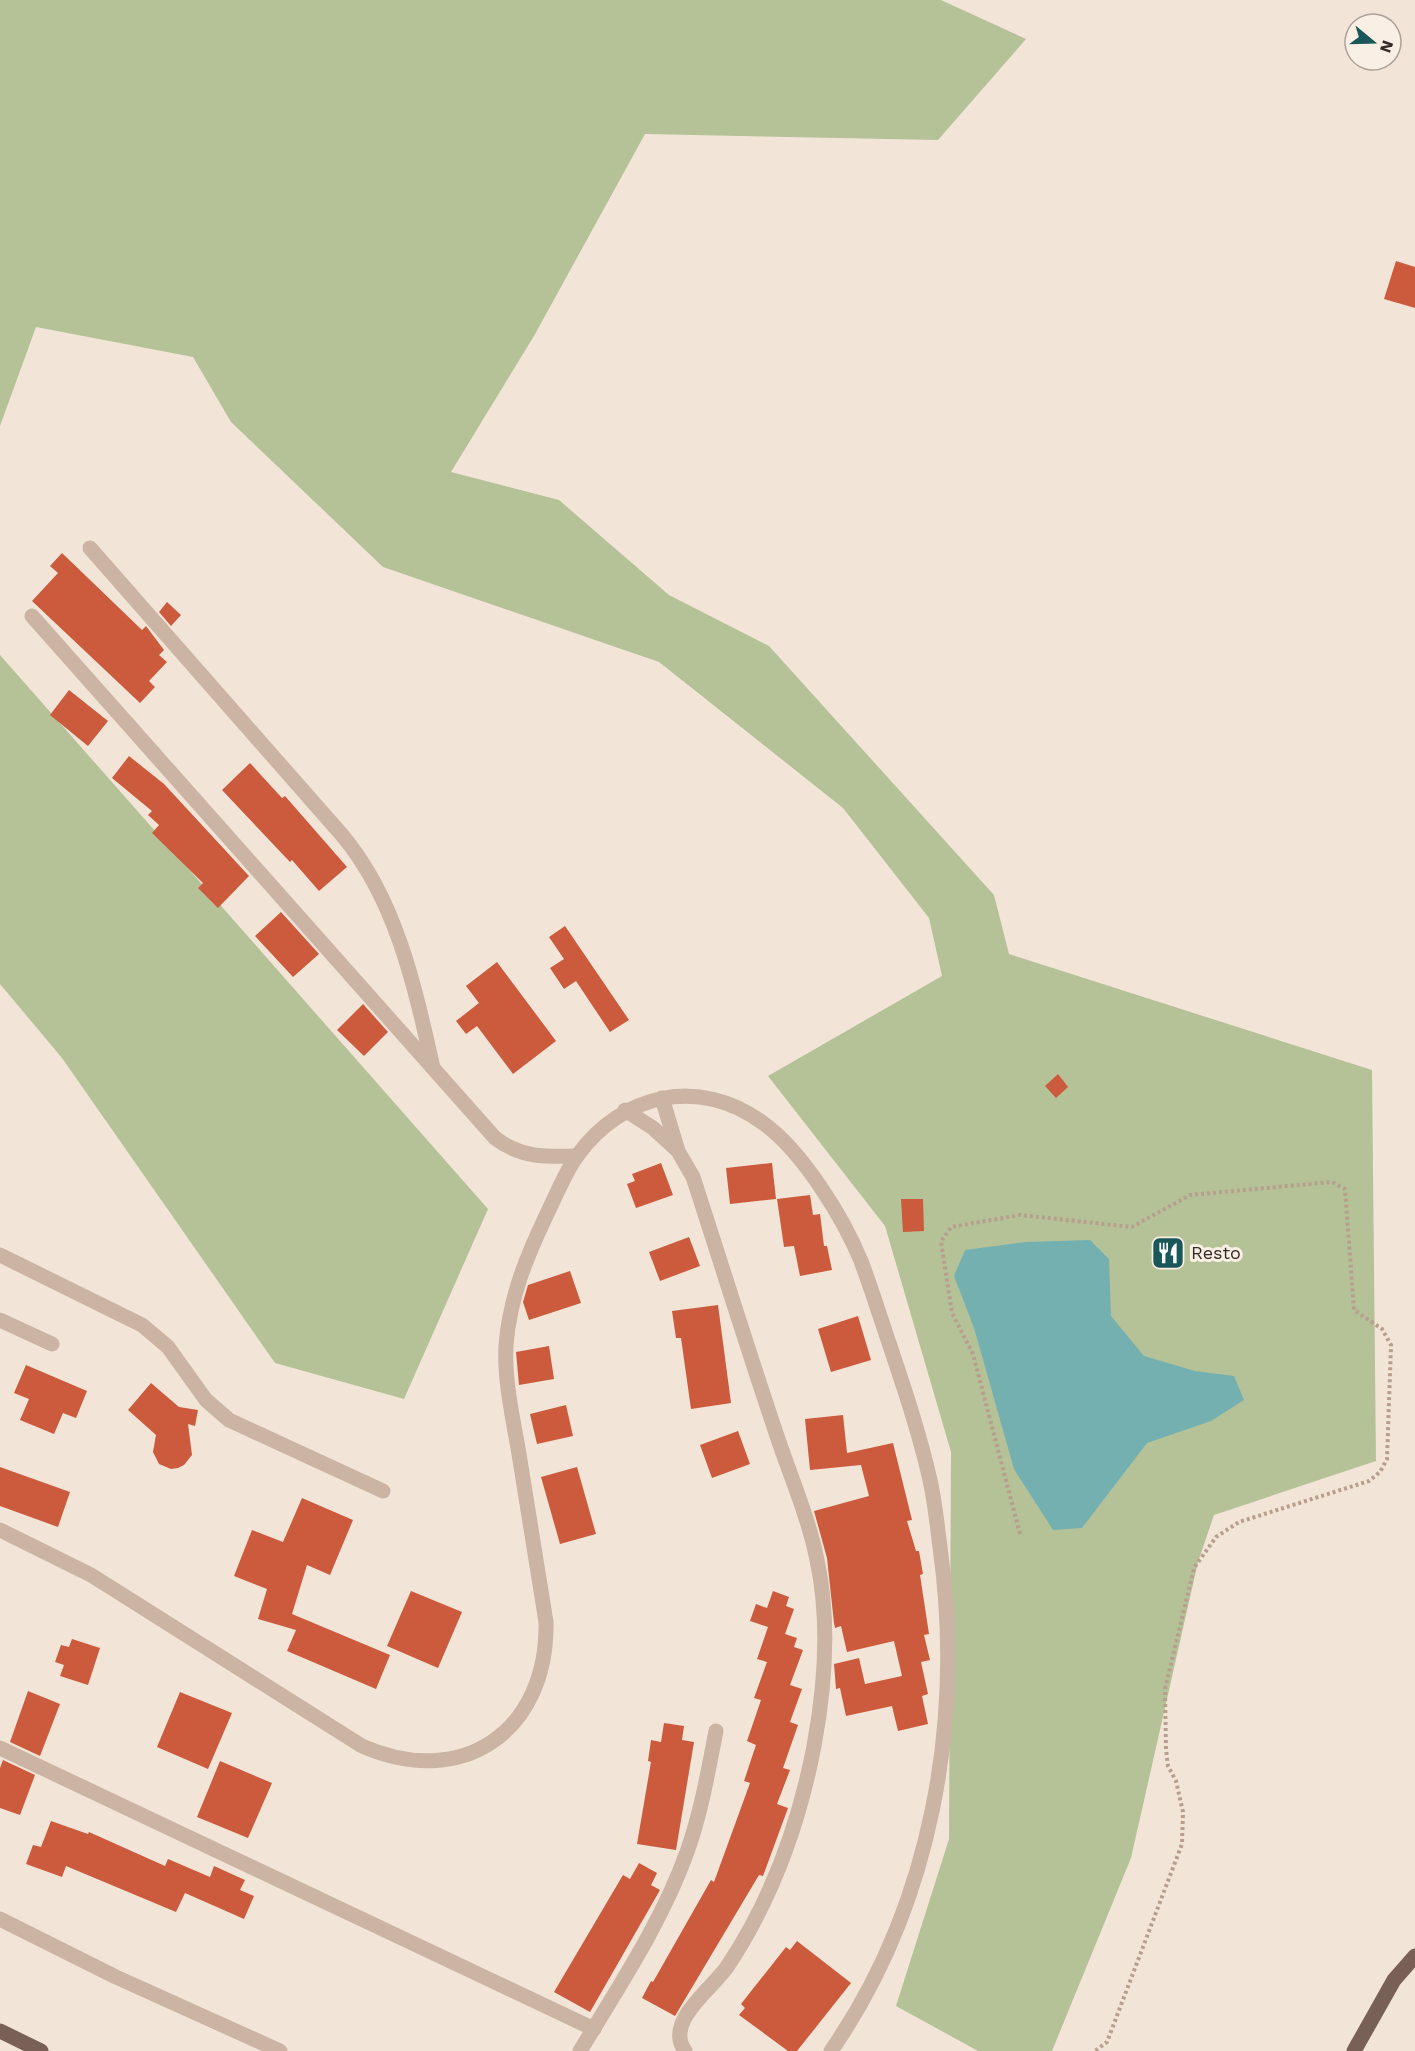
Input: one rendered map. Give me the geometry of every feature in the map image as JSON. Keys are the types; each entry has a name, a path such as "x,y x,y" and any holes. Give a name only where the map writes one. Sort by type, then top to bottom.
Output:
{"main road":[{"path":"1354,2051 1394,1980 1415,1956"},
{"path":"0,2031 41,2051"}],"street":[{"path":"90,548 342,835 368,870 387,909 416,996 434,1070"},
{"path":"32,616 503,1145 532,1156 577,1156"},
{"path":"0,1530 91,1575 362,1746 414,1762 441,1761 468,1754 492,1741 513,1724 530,1702 541,1677 547,1650 546,1622 506,1372 509,1318 522,1266 577,1156 607,1124 625,1110 662,1098 701,1097 724,1102 747,1112 767,1125 784,1143 819,1189 860,1259 910,1407 931,1484 948,1632 948,1702 940,1771 926,1838 906,1904 879,1968 846,2029 831,2051"},
{"path":"662,1098 678,1151 693,1177 817,1559 824,1635 820,1710 814,1747 794,1825 769,1892 755,1921 723,1972 682,2020 678,2039 685,2051"},
{"path":"625,1110 653,1128 678,1151"},
{"path":"0,1255 142,1325 168,1347 206,1400 229,1420 383,1491"},
{"path":"0,1320 52,1344"},
{"path":"580,2051 676,1880 696,1824 716,1731"},
{"path":"0,1748 594,2029"},
{"path":"0,1919 116,1977 280,2051"}],"path":[{"path":"1020,1534 973,1354 952,1313 941,1242 951,1227 1020,1215 1132,1227 1190,1195 1332,1182 1346,1189 1354,1310 1382,1329 1391,1345 1387,1459 1380,1472 1369,1481 1239,1522 1227,1529 1206,1548 1194,1568 1164,1689 1168,1766 1176,1781 1184,1812 1182,1844 1107,2042 1095,2051"}],"green space":[{"path":"0,0 941,0 1026,39 938,140 645,134 534,336 451,472 559,500 669,595 769,646 994,895 1009,954 1372,1070 1376,1461 1214,1515 1198,1562 1131,1858 1052,2051 978,2051 896,2006 949,1839 951,1452 885,1226 768,1076 942,976 929,918 843,808 659,662 383,567 231,422 193,357 36,327 0,426"},
{"path":"0,655 488,1209 404,1399 275,1363 62,1058 0,984"}],"water":[{"path":"1090,1240 1109,1259 1111,1316 1144,1356 1195,1371 1234,1376 1244,1400 1211,1421 1147,1443 1082,1528 1053,1530 1014,1469 974,1328 954,1276 965,1250 1026,1242"}],"building":[{"path":"1396,261 1415,267 1415,308 1384,299"},
{"path":"62,553 142,630 146,626 164,650 159,655 167,662 149,681 155,687 140,703 32,601 58,573 50,566"},
{"path":"167,602 181,615 171,626 159,612"},
{"path":"69,690 108,721 88,746 50,715"},
{"path":"129,756 164,784 249,876 218,908 198,888 203,883 152,833 159,825 148,815 152,811 112,778"},
{"path":"250,763 282,798 285,796 347,867 319,891 292,860 290,862 222,790"},
{"path":"281,912 319,954 293,977 255,936"},
{"path":"565,926 629,1020 610,1032 576,981 564,989 550,968 564,959 549,937"},
{"path":"497,962 556,1041 513,1074 477,1026 466,1034 456,1021 479,1003 466,986"},
{"path":"363,1004 388,1032 364,1056 337,1030"},
{"path":"1058,1074 1068,1087 1056,1098 1045,1086"},
{"path":"661,1163 673,1195 636,1208 627,1184 635,1181 632,1174"},
{"path":"772,1163 776,1199 730,1204 726,1168"},
{"path":"810,1195 813,1215 820,1214 824,1246 827,1246 832,1270 800,1276 794,1246 784,1247 777,1199"},
{"path":"901,1199 923,1199 924,1231 903,1232"},
{"path":"689,1237 700,1266 660,1281 649,1252"},
{"path":"570,1271 581,1303 529,1320 523,1302 528,1285"},
{"path":"718,1305 731,1403 691,1409 681,1338 676,1338 672,1311"},
{"path":"858,1316 871,1360 831,1372 818,1329"},
{"path":"549,1346 554,1379 519,1385 516,1352"},
{"path":"26,1365 87,1391 76,1418 63,1413 54,1434 20,1420 29,1399 14,1393"},
{"path":"151,1383 179,1407 198,1410 195,1426 188,1424 192,1455 184,1465 178,1468 171,1469 159,1464 153,1452 156,1435 128,1410"},
{"path":"566,1405 573,1436 537,1444 530,1414"},
{"path":"843,1415 847,1453 893,1443 912,1520 907,1521 916,1551 919,1551 923,1574 920,1575 929,1634 924,1635 930,1660 921,1662 928,1694 922,1696 928,1724 898,1731 892,1706 846,1716 840,1688 836,1689 834,1664 859,1658 865,1684 902,1676 894,1641 847,1652 841,1626 835,1628 827,1558 814,1511 869,1496 861,1465 810,1470 805,1419"},
{"path":"738,1431 750,1464 712,1478 700,1445"},
{"path":"0,1467 70,1492 58,1527 0,1506"},
{"path":"577,1467 596,1534 560,1544 541,1477"},
{"path":"302,1498 353,1520 330,1575 307,1565 292,1614 390,1655 376,1689 287,1651 296,1630 258,1619 267,1589 234,1576 252,1530 283,1542"},
{"path":"411,1591 462,1612 438,1668 387,1646"},
{"path":"773,1591 789,1597 786,1606 794,1609 785,1634 797,1638 794,1647 803,1650 790,1685 802,1689 790,1722 798,1725 783,1768 790,1770 777,1804 788,1808 763,1876 759,1875 675,2016 642,1998 711,1880 714,1882 750,1783 744,1781 756,1745 747,1741 761,1700 754,1698 767,1662 757,1659 768,1627 750,1621 756,1604 767,1608"},
{"path":"72,1639 100,1648 88,1685 60,1676 64,1665 55,1662 61,1645 69,1647"},
{"path":"28,1691 60,1704 40,1756 10,1742"},
{"path":"180,1692 232,1713 208,1769 157,1747"},
{"path":"664,1723 684,1726 682,1740 694,1742 676,1850 637,1844 651,1762 648,1761 651,1740 661,1742"},
{"path":"3,1760 35,1775 20,1815 0,1808 0,1768"},
{"path":"220,1761 272,1783 248,1838 197,1817"},
{"path":"51,1821 88,1834 89,1832 165,1866 168,1859 210,1877 214,1866 245,1880 240,1890 254,1896 244,1919 185,1893 176,1912 66,1866 62,1877 26,1864 33,1845 41,1847"},
{"path":"639,1863 657,1873 651,1885 660,1890 590,2012 554,1992 623,1875 630,1879"},
{"path":"797,1941 851,1983 797,2051 788,2051 739,2015 745,2008 741,2004 786,1947 790,1950"}],"place":[{"name":"Resto","path":"1168,1253"}]}
